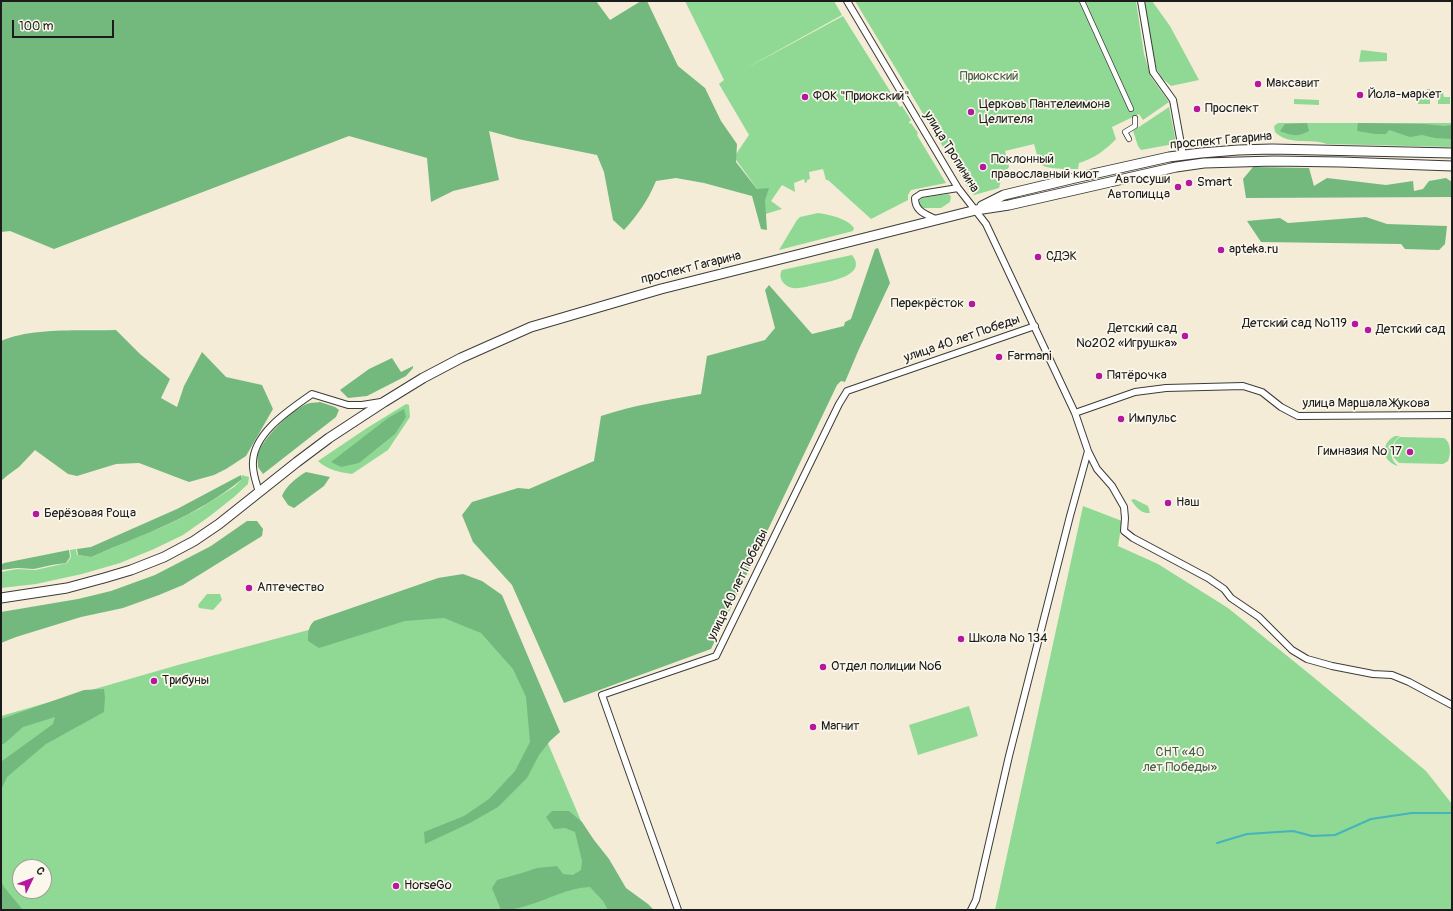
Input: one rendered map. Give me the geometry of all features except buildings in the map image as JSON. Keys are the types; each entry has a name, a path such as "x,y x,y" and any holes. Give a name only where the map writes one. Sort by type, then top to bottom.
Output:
{"main road":[{"name":"проспект Гагарина","path":"976,210 1004,195 1109,170 1183,155 1221,151 1272,149 1452,153"},
{"name":"проспект Гагарина","path":"1,597 67,588 131,570 164,557 194,541 219,524 329,438 384,402 423,378 461,358 531,327 661,289 976,210 1009,205 1204,163 1239,161 1296,161 1452,166"}],"street":[{"name":"улица Тропинина","path":"847,1 958,188 976,210 989,230 1075,413 1088,451 1098,469 1112,486 1124,507 1124,530 1133,538 1208,578 1224,589 1231,598 1259,617 1292,650 1307,659 1332,666 1373,674 1392,675 1452,705"},
{"path":"1082,1 1133,114 1135,126 1125,132 1129,139"},
{"path":"1141,1 1153,72 1174,100 1183,155"},
{"path":"937,220 919,210 915,205 915,198 921,194 958,188"},
{"name":"улица 40 лет Победы","path":"678,910 602,695 716,656 839,404 847,391 1034,326"},
{"name":"улица Маршала Жукова","path":"1075,413 1135,392 1166,388 1243,386 1262,392 1281,407 1298,416 1452,415"},
{"path":"259,492 252,463 254,453 265,433 284,414 312,394 348,405 384,402"},
{"path":"971,910 976,900 1011,748 1088,451"}],"green space":[{"path":"1,1 596,1 610,20 641,1 647,1 678,66 705,88 721,121 737,144 736,162 757,189 769,188 765,200 767,230 761,229 752,196 704,183 676,178 656,181 642,207 624,230 613,220 604,172 597,155 518,139 489,131 499,180 453,191 431,202 427,158 349,136 54,249 10,231 1,232"},
{"path":"685,1 834,1 842,15 741,71 843,16 900,107 902,106 911,120 909,122 910,124 911,123 918,133 917,135 946,183 911,190 908,195 908,200 871,219 828,180 826,180 823,169 809,172 810,179 805,183 804,179 794,183 795,192 782,185 771,201 782,209 759,216 758,190 734,157 749,135 719,84 724,80"},
{"name":"Приокский","path":"855,1 1136,1 1144,54 1151,77 1169,102 1143,120 1139,114 1112,127 1116,139 1099,154 1079,163 1078,169 1057,169 1042,165 1039,161 1034,144 1005,151 1009,167 1002,176 999,188 974,195 969,190"},
{"path":"1144,1 1152,1 1170,26 1199,80 1171,86 1162,78 1156,68"},
{"path":"1361,50 1387,53 1387,61 1359,62"},
{"path":"1427,89 1430,89 1430,104 1418,104 1418,97 1421,97 1421,93 1427,93"},
{"path":"1438,93 1443,93 1444,97 1450,97 1450,104 1438,104"},
{"path":"1294,99 1319,100 1319,105 1294,104"},
{"path":"1169,107 1176,142 1174,144 1141,150 1138,146 1133,131"},
{"path":"1278,123 1452,123 1452,147 1327,144 1293,140 1287,139 1275,132 1274,126"},
{"path":"1307,123 1309,131 1298,135 1292,135 1280,131 1285,124"},
{"path":"1358,123 1452,125 1452,139 1435,138 1422,135 1410,137 1389,130 1386,134 1357,131"},
{"path":"1253,167 1309,168 1314,186 1327,178 1386,185 1413,181 1414,191 1423,189 1429,181 1446,178 1452,182 1452,197 1246,198 1243,179"},
{"path":"948,194 951,196 950,202 941,208 921,208 918,202 922,198"},
{"path":"818,213 843,219 854,228 853,231 779,250 800,217"},
{"path":"1366,217 1387,224 1447,226 1445,244 1439,250 1405,249 1401,244 1261,242 1247,221 1280,218 1288,223"},
{"path":"878,248 890,283 845,382 841,381 837,385 711,649 564,703 512,585 473,542 462,515 472,502 518,488 529,489 594,461 601,416 638,406 701,394 707,356 765,340 775,328 765,290 769,285 812,334 844,326 845,322 851,319 875,249"},
{"path":"852,255 856,262 855,268 851,273 836,280 795,288 787,286 780,276 782,270"},
{"path":"116,330 140,354 170,379 161,398 177,407 184,386 202,352 226,377 262,385 273,409 246,456 214,475 189,482 139,463 116,464 77,476 68,474 35,450 19,467 1,481 1,341 13,337 42,332"},
{"path":"392,358 401,372 413,366 413,368 406,376 367,396 348,398 340,390 369,369"},
{"path":"320,402 335,407 339,410 336,417 263,474 258,467 258,454 271,433 293,412 309,403"},
{"path":"406,404 409,405 410,417 388,450 352,474 330,469 318,461 367,428"},
{"path":"404,409 406,417 395,434 359,463 341,467 331,462 388,418"},
{"path":"1395,436 1400,436 1394,443 1391,455 1398,466 1389,461 1385,452 1387,443"},
{"path":"1400,437 1444,438 1448,442 1450,448 1448,461 1443,464 1399,463 1393,457 1395,443"},
{"path":"306,472 330,477 324,486 294,508 288,505 282,496 292,482"},
{"path":"241,475 242,479 225,492 207,504 169,524 91,557 78,555 77,549 91,547 177,509"},
{"path":"242,475 249,477 248,484 234,497 183,535 154,549 120,563 82,574 36,584 1,588 1,572 17,569 35,570 67,563 71,557 70,550 76,549 77,555 91,557 169,524 199,509 234,487 242,479"},
{"path":"1134,499 1148,506 1150,513 1139,510 1131,500"},
{"name":"СНТ «40 лет Победы»","path":"1083,506 1122,521 1118,546 1158,564 1228,608 1426,771 1452,804 1452,910 995,910"},
{"path":"247,521 257,521 263,529 262,536 183,585 123,608 81,617 1,643 1,612 78,599 111,591 155,575 211,546"},
{"path":"69,550 70,557 66,563 34,569 17,568 1,570 1,565 4,563"},
{"path":"463,574 482,581 502,595 560,732 550,741 539,755 527,778 498,807 470,823 425,844 424,832 464,816 489,799 515,771 530,742 526,697 513,669 481,633 444,618 405,621 319,648 308,641 308,633 309,628 314,621 438,578"},
{"path":"480,584 619,910 1,910 1,716 178,665"},
{"path":"207,594 220,594 222,600 213,610 199,608 198,605"},
{"path":"104,689 104,712 46,744 7,777 1,790 2,761 53,724 55,717 23,727 1,745 1,719 84,690"},
{"path":"969,706 978,736 918,755 909,725"},
{"path":"552,811 569,811 582,822 609,859 626,888 654,910 608,910 603,901 590,887 568,891 524,907 501,910 492,888 497,880 537,868 557,866 563,874 573,875 581,870 582,861 575,832 565,828 554,829 546,817"},
{"path":"1,881 12,897 12,899 14,899 23,910 1,909"}],"waterway":[{"path":"1217,843 1247,834 1293,831 1312,836 1335,835 1371,819 1412,813 1452,813"}],"place":[{"name":"Максавит","path":"1258,84"},
{"name":"Йола-маркет","path":"1360,95"},
{"name":"ФОК \"Приокский\"","path":"805,97"},
{"name":"Проспект","path":"1197,109"},
{"name":"Церковь Пантелеимона Целителя","path":"971,112"},
{"name":"Поклонный православный киот","path":"983,167"},
{"name":"Smart","path":"1189,183"},
{"name":"Автосуши Автопицца","path":"1178,187"},
{"name":"apteka.ru","path":"1221,250"},
{"name":"СДЭК","path":"1038,257"},
{"name":"Перекрёсток","path":"972,304"},
{"name":"Детский сад №119","path":"1355,324"},
{"name":"Детский сад","path":"1368,330"},
{"name":"Детский сад №202 «Игрушка»","path":"1185,336"},
{"name":"Farmani","path":"999,357"},
{"name":"Пятёрочка","path":"1099,376"},
{"name":"Импульс","path":"1121,419"},
{"name":"Гимназия № 17","path":"1410,452"},
{"name":"Наш","path":"1168,503"},
{"name":"Берёзовая Роща","path":"36,514"},
{"name":"Аптечество","path":"249,588"},
{"name":"Школа № 134","path":"961,639"},
{"name":"Отдел полиции №6","path":"823,667"},
{"name":"Трибуны","path":"154,681"},
{"name":"Магнит","path":"813,727"},
{"name":"HorseGo","path":"396,886"}]}
